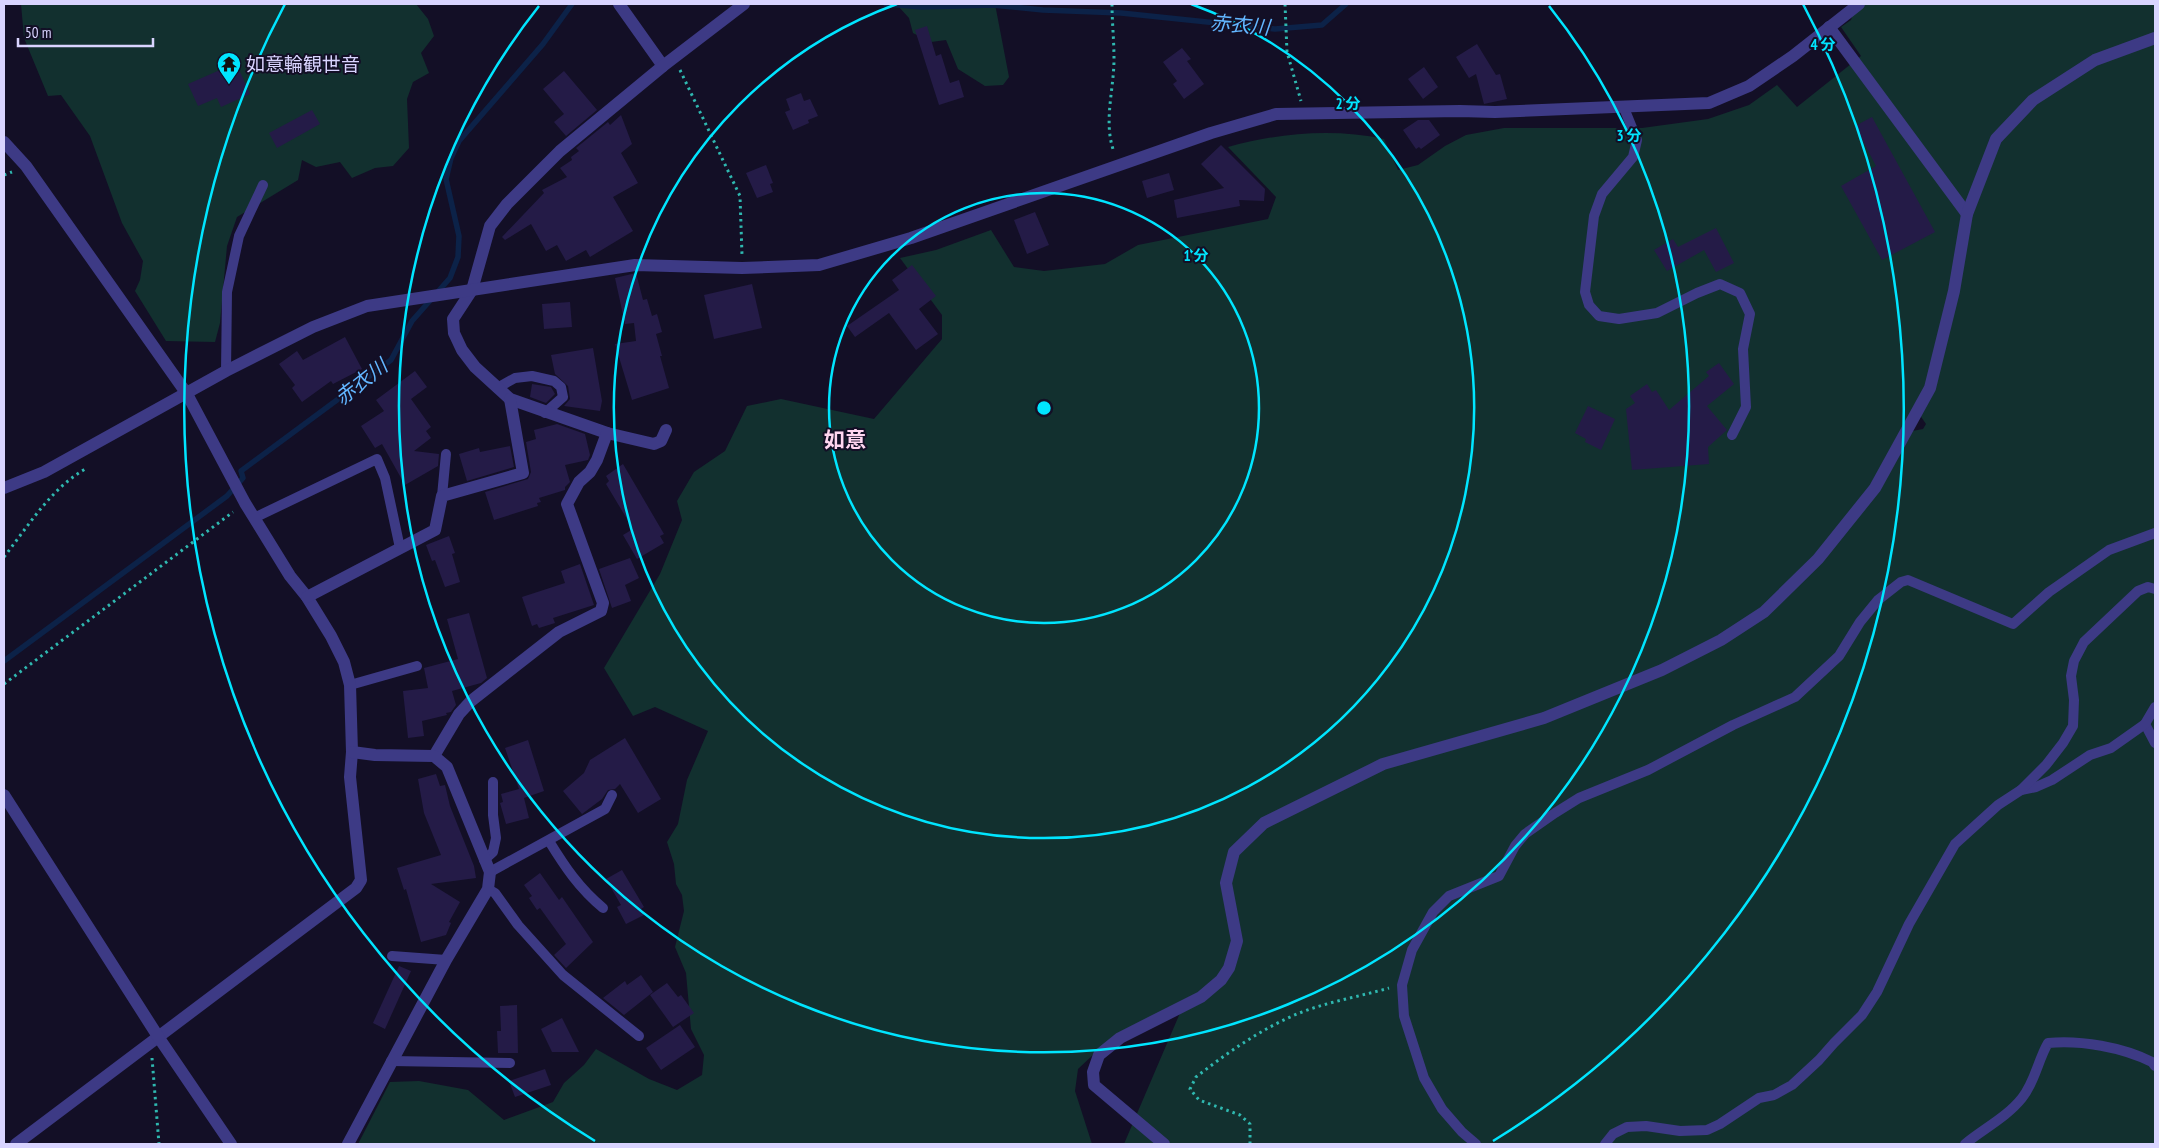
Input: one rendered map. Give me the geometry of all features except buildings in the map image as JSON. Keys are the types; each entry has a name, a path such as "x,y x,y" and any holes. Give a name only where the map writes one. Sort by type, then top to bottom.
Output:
{"street":[{"path":"619,4 663,66"},
{"path":"666,430 661,441 654,444 545,413 510,399 475,367 462,350 454,333 453,319 472,290 490,226 507,204 560,151 678,54 744,4"},
{"path":"4,488 44,472 226,371 313,327 367,306 635,265 742,268 819,265 911,238 1211,133 1276,114 1495,112 1709,103 1749,86 1794,56 1859,4"},
{"path":"1829,27 1967,214"},
{"path":"1164,1144 1094,1085 1093,1072 1099,1055 1120,1038 1201,998 1221,980 1229,968 1237,941 1226,883 1234,852 1264,823 1383,764 1544,718 1626,686 1721,640 1764,612 1818,559 1875,488 1930,388 1954,291 1967,214 1996,139 2033,100 2095,60 2155,38"},
{"path":"4,142 26,166 186,394 245,504 290,576 307,596 332,636 344,662 350,685 352,752 350,777 361,880 356,888 160,1038 16,1144"},
{"path":"307,596 435,530 442,496 523,473 510,399"},
{"path":"434,756 459,714 471,701 559,632 601,611 603,603 567,504 579,482 590,472 597,460 607,432"},
{"path":"348,1144 446,960 488,889 490,872 447,767 434,756 375,755 352,752"},
{"path":"4,795 160,1038 231,1144"}],"lane":[{"path":"1624,108 1637,140 1633,157 1602,194 1594,216 1585,292 1589,305 1600,316 1619,319 1657,313 1720,284 1740,293 1750,314 1743,349 1746,407 1732,435"},
{"path":"226,371 229,282 239,236 263,185"},
{"path":"497,388 515,378 532,376 554,381 561,387 563,397 545,413"},
{"path":"442,496 446,454"},
{"path":"254,518 377,459 385,478 400,548"},
{"path":"1476,1144 1462,1132 1442,1109 1424,1078 1404,1016 1402,985 1412,950 1433,912 1450,896 1499,876 1515,846 1526,834 1579,798 1648,770 1733,724 1795,697 1839,656 1860,622 1872,607 1901,582 1908,580 2013,624 2049,592 2109,550 2155,533"},
{"path":"1605,1144 1613,1134 1628,1127 1646,1126 1680,1131 1707,1130 1720,1124 1759,1098 1774,1096 1792,1085 1862,1015 1877,992 1909,924 1955,844 1998,805 2021,790 2046,765 2073,726 2074,700 2070,676 2074,661 2084,642 2138,591 2148,587 2155,588"},
{"path":"350,685 417,666"},
{"path":"2021,790 2036,788 2052,780 2090,755 2111,748 2145,724 2155,707"},
{"path":"2145,724 2155,743"},
{"path":"484,860 493,852 496,838 493,815 493,782"},
{"path":"490,872 605,810 612,795"},
{"path":"549,841 567,870 585,893 603,908"},
{"path":"488,889 495,893 518,925 563,975 639,1036"},
{"path":"392,956 446,960"},
{"path":"1965,1144 1987,1129 2022,1099 2031,1083 2048,1042 2064,1042 2121,1049 2152,1062 2155,1066"},
{"path":"391,1061 510,1063"}],"path":[{"path":"1112,4 1114,58 1109,126 1110,141 1118,165"},
{"path":"1285,4 1287,52 1301,96 1302,114"},
{"path":"678,54 681,73 740,196 742,268"},
{"path":"4,557 56,490 74,475 91,465"},
{"path":"4,684 245,504"},
{"path":"1250,1144 1250,1124 1240,1115 1200,1100 1190,1089 1196,1077 1270,1026 1327,1003 1402,985"},
{"path":"148,1046 154,1062 160,1144"}],"green space":[{"path":"21,4 416,4 428,19 434,36 421,53 429,73 413,82 407,99 409,148 393,166 375,168 352,178 340,162 316,167 302,160 298,180 237,217 227,246 220,323 215,342 166,341 135,291 140,280 143,261 122,223 90,136 61,95 48,96 24,38"},
{"path":"900,4 995,4 1009,77 1003,85 985,86 958,69 946,40 931,42 913,33 909,18 899,7"},
{"path":"1856,4 2155,4 2155,1144 1124,1144 1183,1006 1112,1037 1078,1069 1075,1091 1092,1144 358,1144 390,1082 419,1081 468,1090 504,1120 553,1102 564,1083 584,1065 596,1049 649,1079 677,1090 702,1075 704,1055 691,1029 686,973 675,947 684,911 682,895 676,884 674,864 667,842 678,824 687,780 708,731 655,707 633,716 604,668 660,574 682,520 677,501 694,472 725,451 747,406 781,399 874,419 942,339 942,315 900,258 936,250 991,230 1014,267 1044,271 1105,264 1138,245 1268,219 1276,197 1228,147 1266,138 1325,133 1384,139 1398,170 1418,165 1445,146 1466,135 1504,128 1642,128 1708,119 1749,105 1777,85 1797,107 1861,56 1841,27 1851,20","holes":["1915,408 1926,424 1923,429 1907,432"]}],"waterway":[{"name":"赤衣川","path":"4,661 227,496 243,478 241,471 391,360 412,321 450,278 458,257 459,236 446,179 451,158 459,141 543,44 572,4"},
{"name":"赤衣川","path":"886,4 922,7 992,5 1043,10 1121,13 1275,29 1322,25 1346,4"}],"place":[{"name":"如意輪観世音","path":"229,85"}],"district":[{"name":"如意","path":"845,439"}]}
